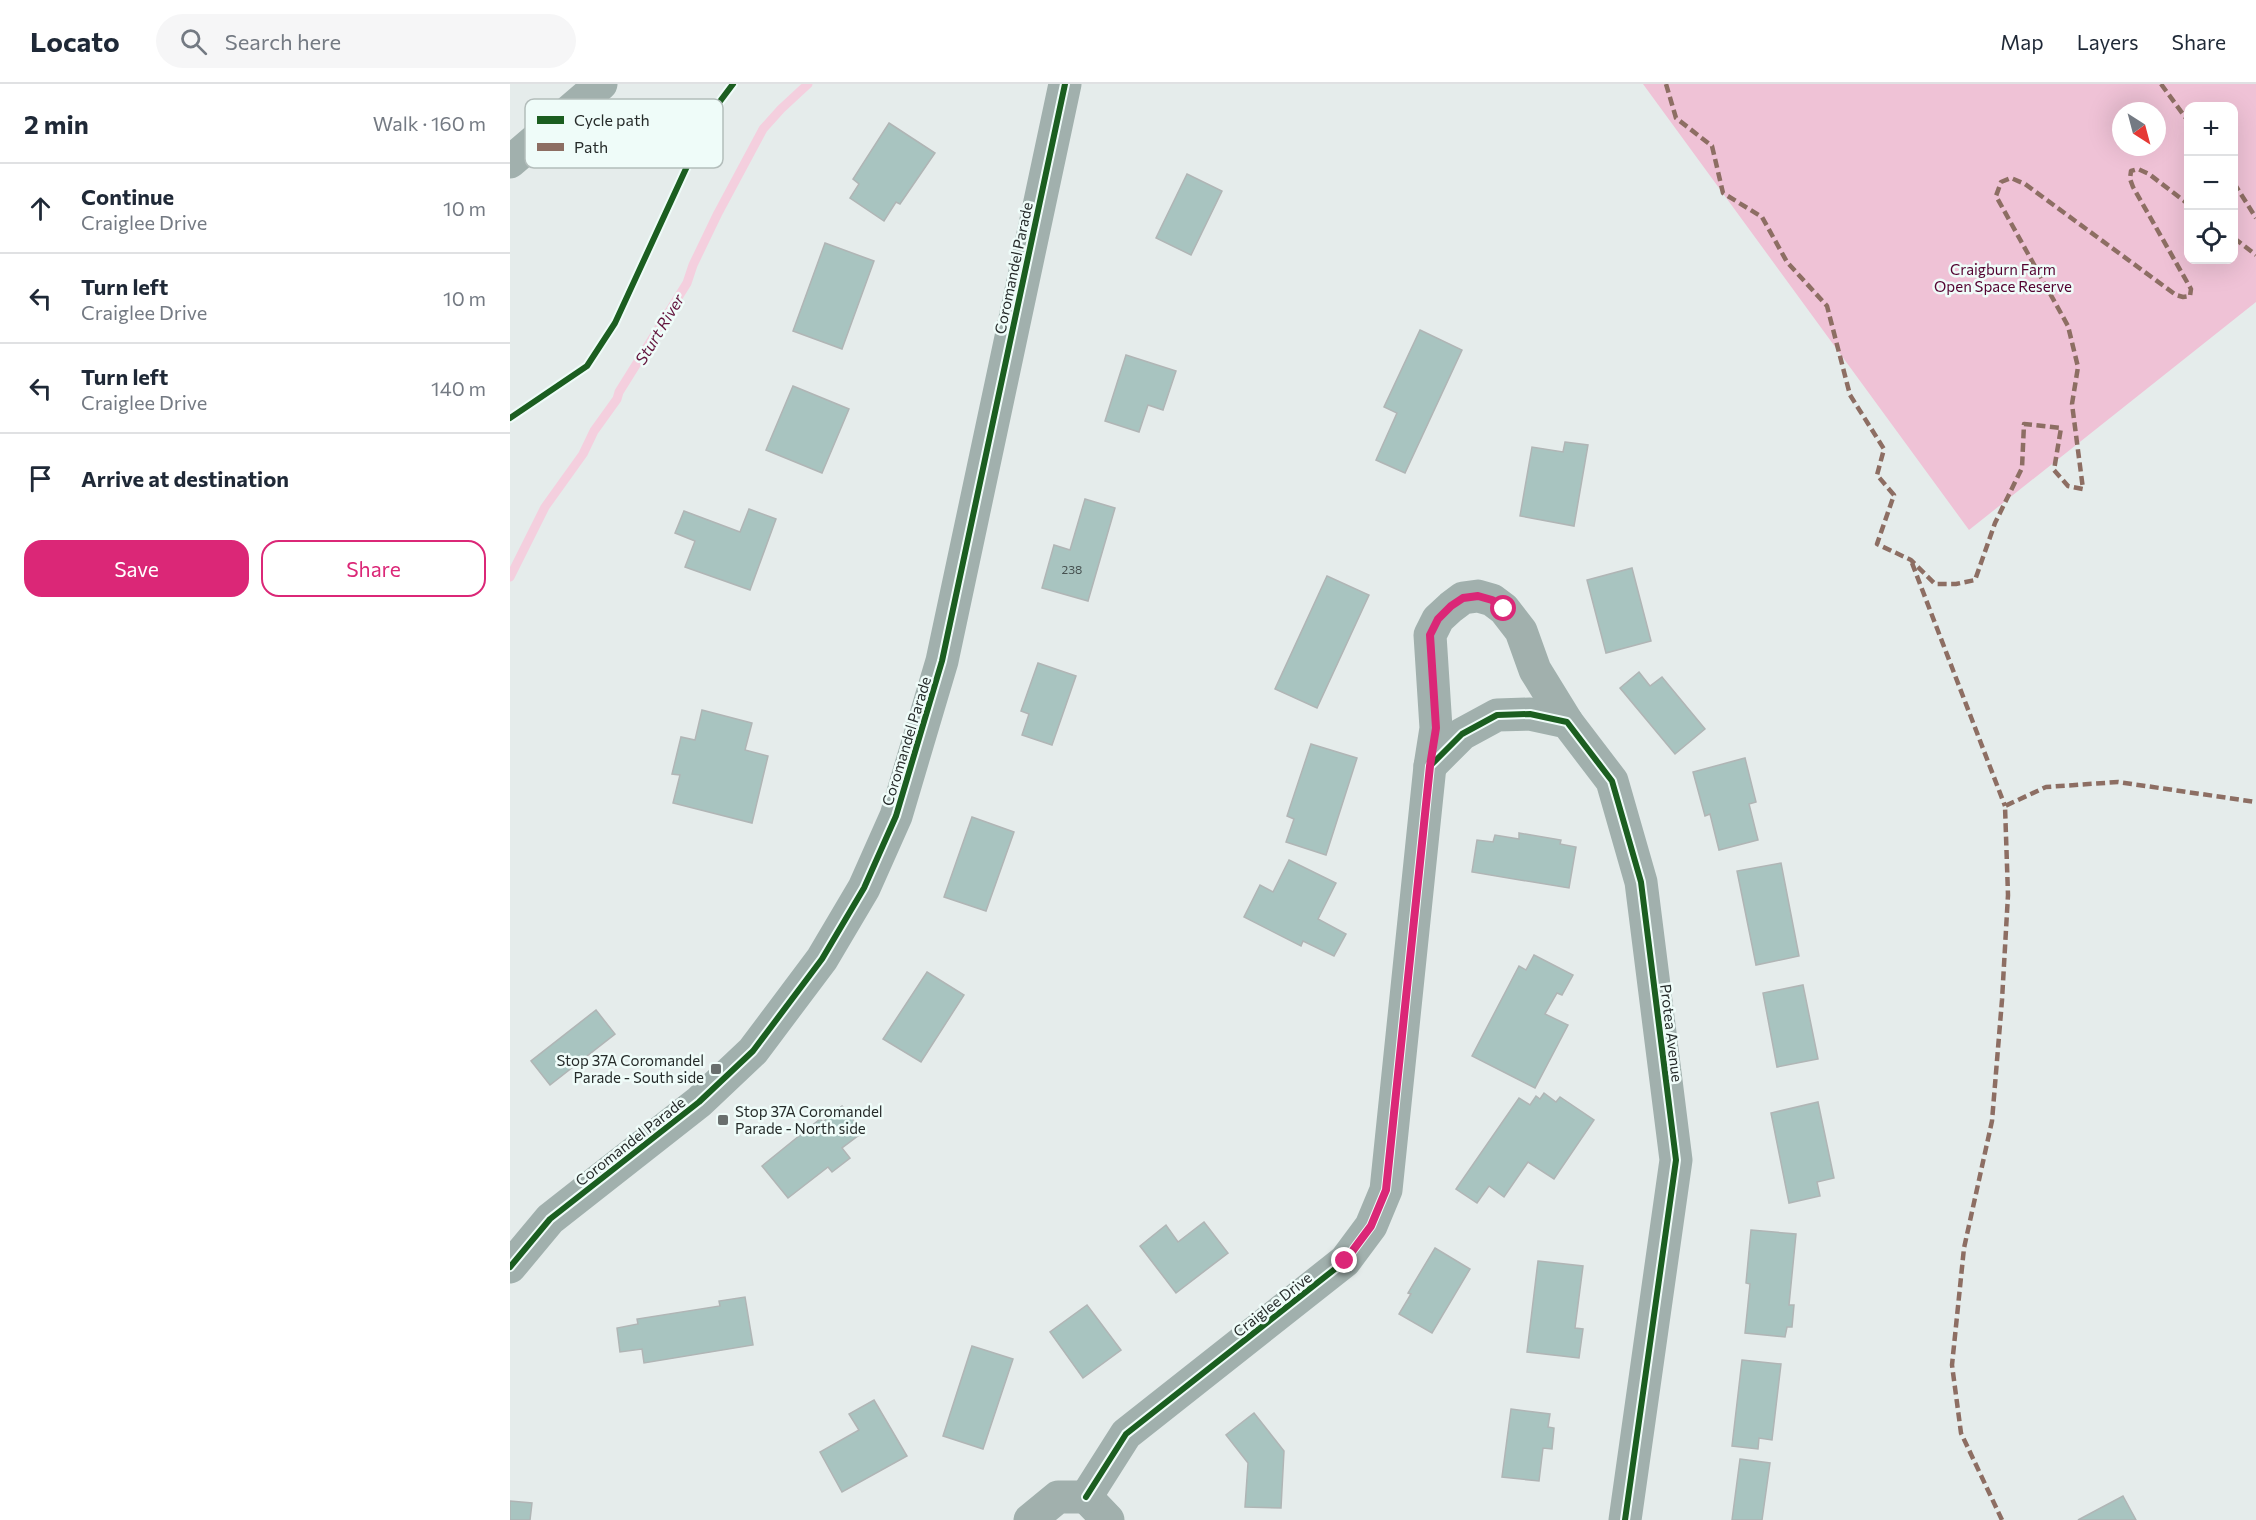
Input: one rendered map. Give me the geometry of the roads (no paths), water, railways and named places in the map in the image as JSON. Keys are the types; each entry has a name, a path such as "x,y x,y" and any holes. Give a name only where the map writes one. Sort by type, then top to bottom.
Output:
{"street":[{"path":"584,99 601,84"},
{"name":"Coromandel Parade","path":"510,1267 550,1219 699,1102 753,1051 822,959 864,888 896,816 942,662 1065,84"},
{"path":"510,162 525,149"},
{"name":"Craiglee Drive","path":"1030,1520 1058,1497 1097,1508 1126,1434 1345,1261 1371,1226 1386,1190 1430,766 1436,728 1430,635 1438,619 1463,598 1478,596 1492,600 1504,609 1521,631 1535,670 1567,722"},
{"path":"1430,766 1462,734 1497,715 1530,714 1567,722"},
{"name":"Protea Avenue","path":"1567,722 1612,781 1641,882 1676,1160 1625,1520"}],"waterway":[{"name":"Sturt River","path":"510,577 545,507 583,454 594,431 617,399 619,392 687,283 693,265 718,213 763,129 808,84"}],"place":[{"name":"Stop 37A Coromandel Parade - South side","path":"716,1069"},
{"name":"Stop 37A Coromandel Parade - North side","path":"723,1120"}],"park label":[{"name":"Craigburn Farm Open Space Reserve","path":"2003,278"}]}
